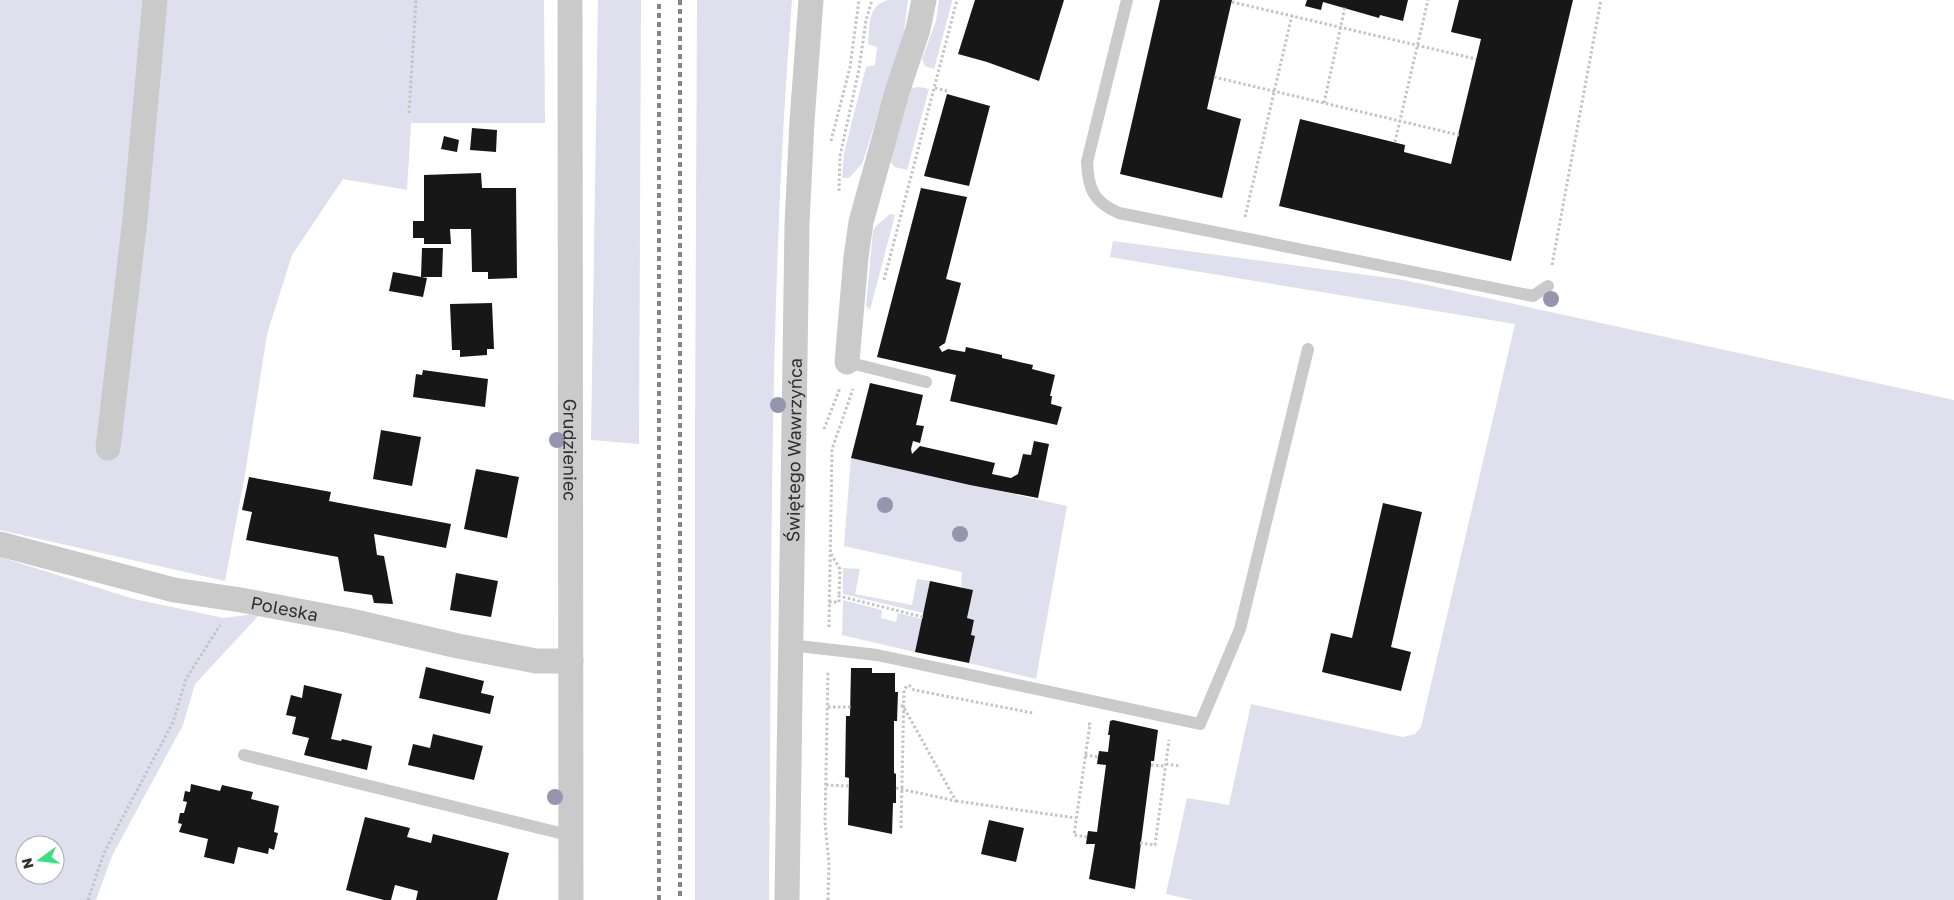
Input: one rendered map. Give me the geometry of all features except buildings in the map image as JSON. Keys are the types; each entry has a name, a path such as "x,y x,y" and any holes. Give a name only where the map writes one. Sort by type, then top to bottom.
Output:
{"street":[{"path":"108,448 135,219 155,0"},
{"name":"Grudzieniec","path":"570,0 572,900"},
{"name":"Świętego Wawrzyńca","path":"787,900 797,224 811,0"},
{"path":"854,364 856,257 860,222 897,92 918,30 924,0"},
{"name":"Poleska","path":"0,544 174,590 237,599 351,621 478,650 536,660 571,661"}],"lane":[{"path":"1127,0 1087,162 1088,175 1093,192 1097,200 1109,209 1118,213 1533,296 1548,286"},
{"path":"790,645 829,648 898,660 1200,724 1240,629 1308,349"},
{"path":"854,364 926,382"},
{"path":"244,755 572,836"}],"path":[{"path":"409,113 416,0"},
{"path":"883,285 957,0"},
{"path":"1395,142 1428,0"},
{"path":"1548,286 1601,0"},
{"path":"1232,2 1476,59"},
{"path":"1324,103 1345,7"},
{"path":"1247,206 1292,15"},
{"path":"1214,77 1459,134"},
{"path":"935,88 947,91"},
{"path":"824,430 842,383 854,364"},
{"path":"828,900 829,864 825,823 832,449 854,364"},
{"path":"829,602 840,602 840,569 830,553"},
{"path":"839,596 923,616"},
{"path":"88,900 104,853 173,722 186,679 237,599"},
{"path":"898,660 897,670 914,690 1039,714"},
{"path":"902,828 903,706 904,690 908,684"},
{"path":"898,706 903,706"},
{"path":"903,706 956,801"},
{"path":"828,707 851,707"},
{"path":"1083,723 1090,724 1097,721"},
{"path":"1086,837 1074,835 1090,724"},
{"path":"1140,843 1155,845 1170,731"},
{"path":"1086,755 1098,757"},
{"path":"1151,765 1180,766"},
{"path":"826,785 849,786"},
{"path":"896,788 956,801 1076,818"}],"shaded area":[{"path":"0,0 544,0 545,123 411,123 407,190 343,179 292,255 267,334 245,474 225,581 0,530"},
{"path":"598,0 641,0 639,444 591,440"},
{"path":"697,0 792,0 784,112 775,337 771,562 769,900 695,900"},
{"path":"889,0 908,0 904,31 862,164 849,178 842,178 844,153 866,67 875,65 877,47 868,44 871,17 877,6"},
{"path":"939,0 952,0 952,2 934,69 925,66 922,59 936,21"},
{"path":"911,88 929,89 907,170 895,167 889,161"},
{"path":"890,214 895,215 870,310 866,306 873,231"},
{"path":"1113,241 1404,280 1954,400 1954,900 1193,900 1166,894 1187,798 1229,805 1251,704 1403,737 1415,734 1421,727 1515,324 1110,257"},
{"path":"851,458 1067,506 1036,679 969,663 975,637 971,635 974,620 967,618 972,590 961,587 962,572 844,546"},
{"path":"0,557 134,599 224,618 261,613 195,684 183,725 112,856 96,900 0,900"},
{"path":"843,568 860,569 855,594 912,605 917,579 930,581 923,613 843,594"},
{"path":"843,600 882,610 881,618 896,622 898,613 922,619 915,652 842,635"}],"railway":[{"path":"659,0 659,900"},
{"path":"680,0 680,900"}]}
